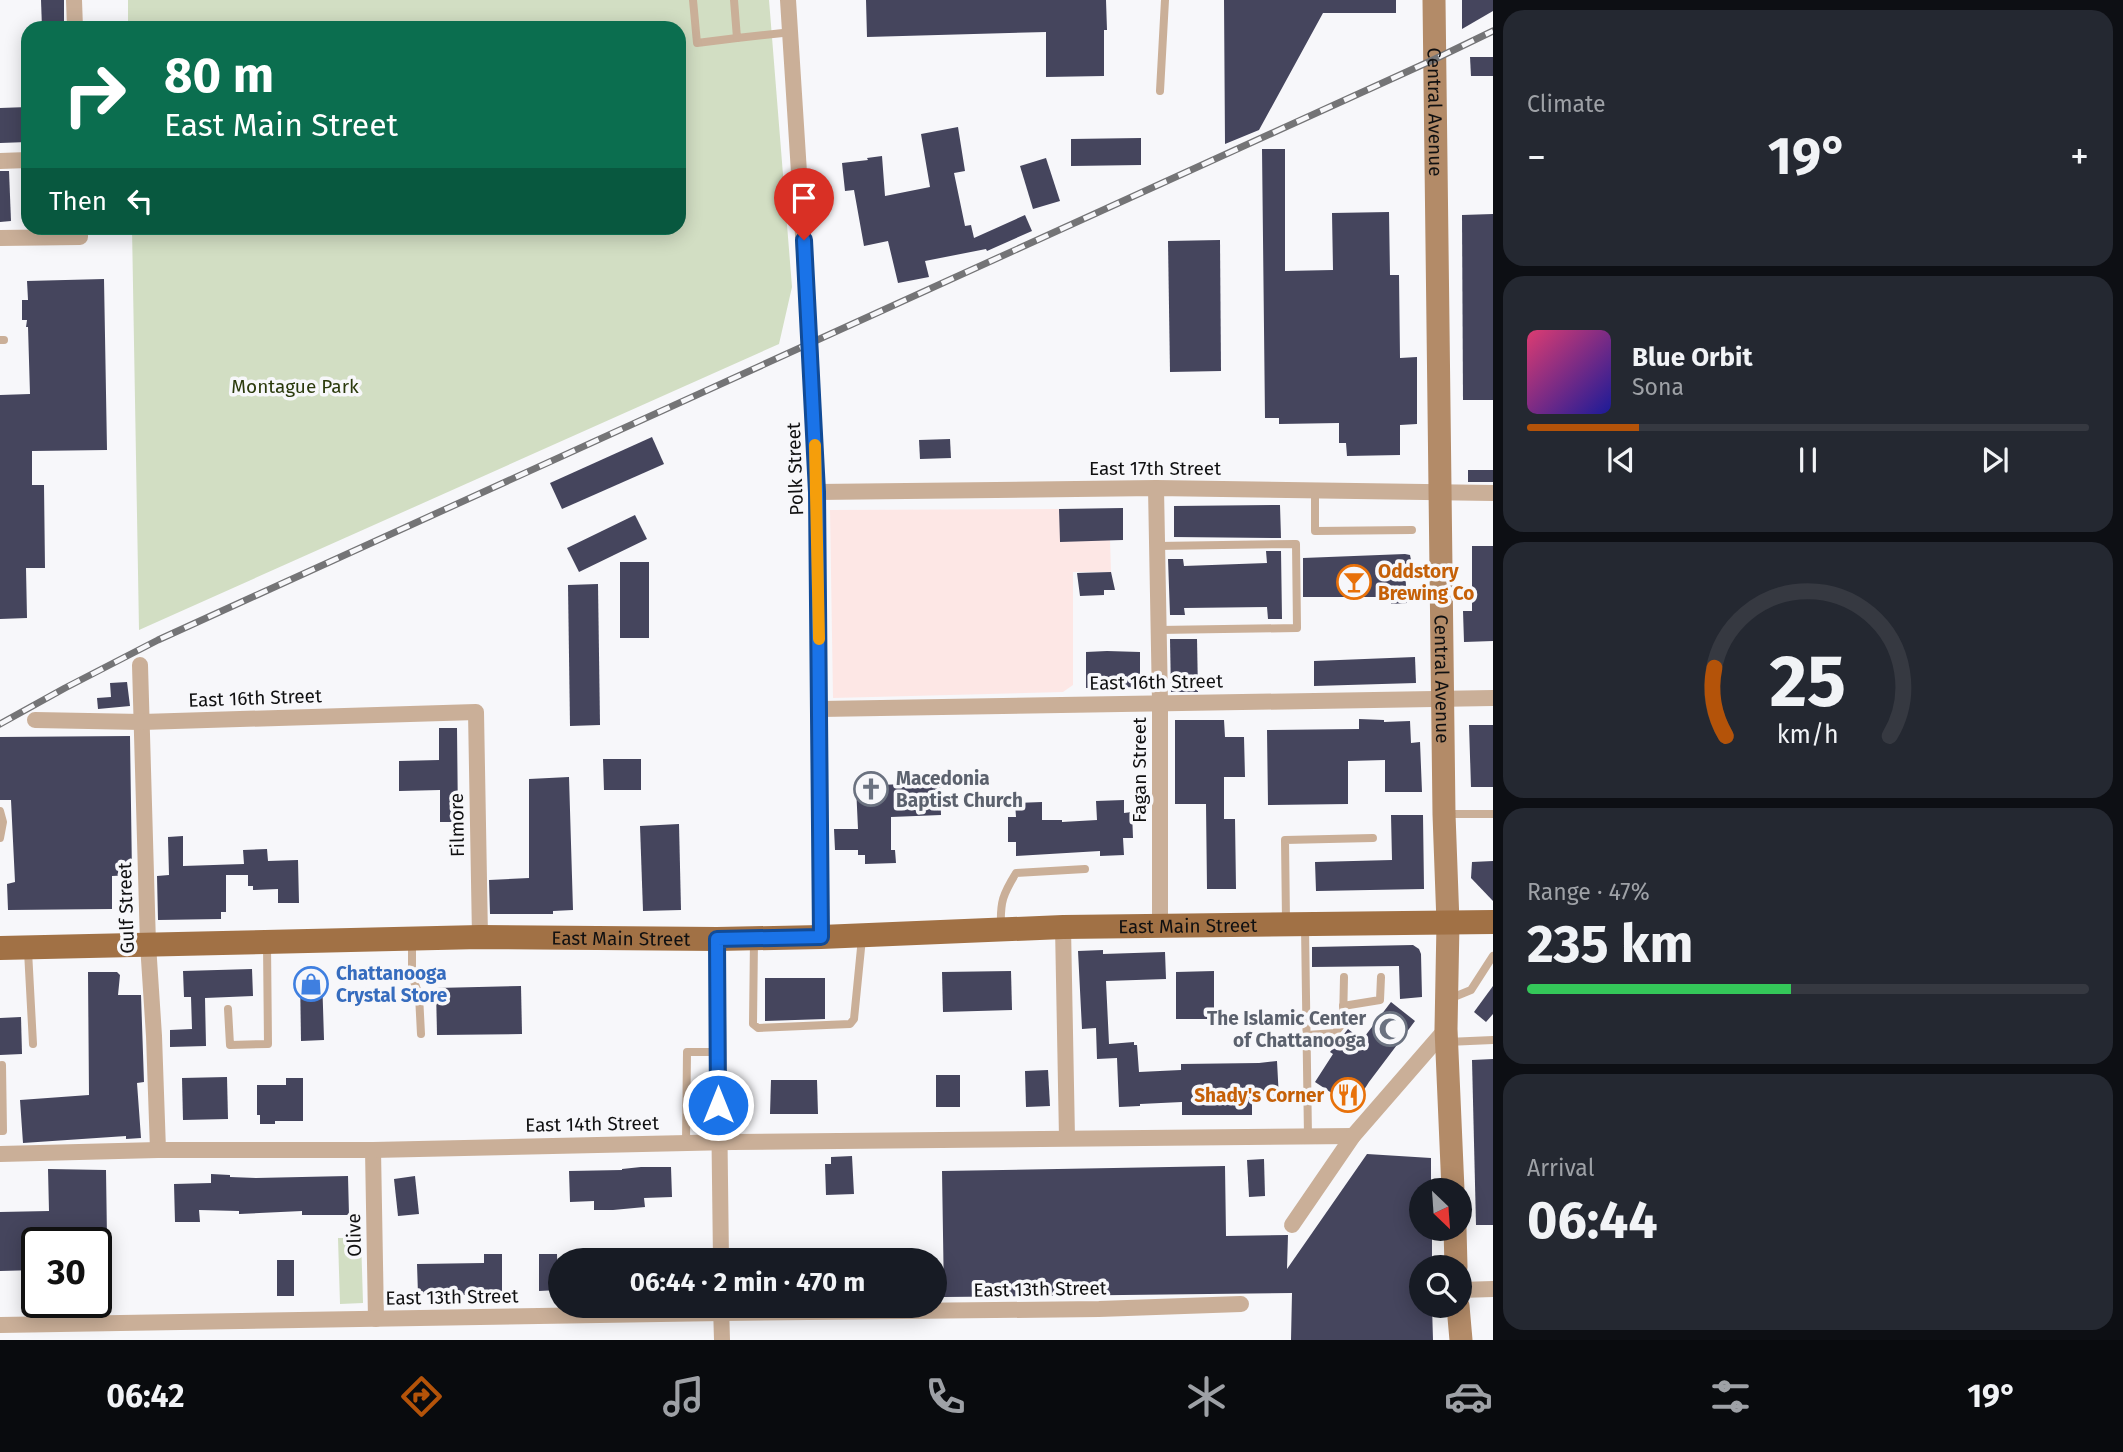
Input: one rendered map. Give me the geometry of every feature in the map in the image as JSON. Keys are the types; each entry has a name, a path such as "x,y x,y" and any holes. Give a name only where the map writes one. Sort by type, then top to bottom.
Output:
{"main road":[{"name":"Central Avenue","path":"1434,0 1444,814 1448,923 1447,1035 1453,1178"},
{"name":"East Main Street","path":"0,948 480,937 717,939 1063,927 1493,922"},
{"path":"1459,1318 1461,1340"}],"street":[{"path":"75,0 75,21"},
{"name":"Polk Street","path":"789,0 817,492 821,937"},
{"path":"0,161 21,160"},
{"path":"0,238 40,235"},
{"name":"East 17th Street","path":"817,492 1156,488 1493,493"},
{"name":"Fagan Street","path":"1156,488 1160,925"},
{"name":"Gulf Street","path":"140,665 148,944 158,1150"},
{"name":"East 16th Street","path":"820,709 1493,698"},
{"name":"East 16th Street","path":"35,720 142,722 476,712"},
{"name":"Filmore","path":"476,712 480,937"},
{"path":"1063,927 1067,1138"},
{"path":"717,939 721,1248"},
{"path":"1292,1225 1353,1136 1447,1035"},
{"name":"East 14th Street","path":"0,1154 158,1150 373,1150 719,1142 1353,1136"},
{"name":"Olive","path":"373,1150 376,1319"},
{"path":"1472,1290 1493,1289"},
{"name":"East 13th Street","path":"947,1310 1099,1310 1241,1304"},
{"name":"East 13th Street","path":"0,1325 548,1314"},
{"path":"721,1318 722,1340"}],"lane":[{"path":"693,0 697,43 792,32"},
{"path":"733,0 737,38"},
{"path":"1160,91 1165,0"},
{"path":"1315,490 1315,531 1412,530"},
{"path":"1157,546 1296,544 1297,628 1158,630"},
{"path":"0,811 3,822 0,838"},
{"path":"1444,814 1493,814"},
{"path":"1308,1136 1307,1035 1285,840 1373,838"},
{"path":"1001,929 1000,903 1016,873 1085,869"},
{"path":"754,938 753,1024 758,1028 850,1024 854,1019 862,935"},
{"path":"412,938 412,976 419,995 421,1034"},
{"path":"228,1009 230,1045 268,1044 267,942"},
{"path":"28,948 33,1044"},
{"path":"1447,1000 1471,990 1493,956"},
{"path":"1307,1035 1335,1033 1343,1023 1344,977"},
{"path":"1343,1006 1380,1000 1381,977"},
{"path":"1447,1035 1493,1040"},
{"path":"686,1143 687,1052 718,1052"},
{"path":"0,1132 3,1131 2,1065"}],"shaded area":[{"path":"1059,509 1110,540 1111,572 1073,572 1073,685 1063,692 833,698 830,510"}],"green space":[{"name":"Montague Park","path":"128,0 769,0 792,287 779,344 139,630 132,235 686,235 686,21 128,21"},
{"path":"338,1238 361,1238 363,1303 340,1304"}],"building":[{"path":"41,0 64,0 64,21 42,21"},
{"path":"866,0 1106,0 1104,76 1046,77 1046,32 867,37"},
{"path":"1224,0 1396,0 1396,13 1323,13 1259,130 1225,144"},
{"path":"1462,0 1493,0 1493,11 1462,29"},
{"path":"1470,57 1493,57 1493,76 1471,76"},
{"path":"21,107 21,142 0,143 0,108"},
{"path":"958,127 965,171 954,173 965,226 971,225 974,238 1025,215 1032,231 987,251 986,249 925,261 929,277 898,283 888,241 864,246 854,190 845,191 842,163 882,156 885,196 930,187 921,134"},
{"path":"1141,138 1141,165 1071,166 1071,139"},
{"path":"1262,149 1285,149 1285,271 1333,270 1332,213 1389,212 1390,275 1399,275 1400,358 1417,357 1417,424 1400,425 1400,455 1347,456 1346,443 1339,443 1339,423 1279,424 1279,418 1265,418"},
{"path":"1046,158 1060,201 1033,209 1020,166"},
{"path":"0,171 9,171 11,221 0,222"},
{"path":"1493,214 1493,400 1463,400 1462,215"},
{"path":"1220,240 1221,371 1170,372 1168,241"},
{"path":"104,279 107,450 32,451 32,485 44,485 45,568 26,568 27,618 0,619 0,395 30,394 28,327 27,320 22,320 22,300 28,300 27,281"},
{"path":"652,437 664,464 562,509 550,483"},
{"path":"950,439 951,458 920,459 919,440"},
{"path":"1468,470 1493,470 1493,482 1468,482"},
{"path":"1280,505 1281,538 1174,537 1174,506"},
{"path":"1123,508 1123,540 1060,542 1059,509"},
{"path":"635,515 647,539 579,572 567,548"},
{"path":"1472,546 1493,546 1493,641 1464,642 1463,611 1472,611"},
{"path":"1266,551 1281,551 1282,619 1268,619 1267,607 1184,608 1185,615 1170,615 1168,559 1183,559 1184,566 1267,563"},
{"name":"Oddstory Brewing Co","path":"1410,555 1411,560 1405,569 1407,603 1391,604 1391,597 1303,597 1303,558"},
{"path":"620,562 649,562 649,638 620,638"},
{"path":"1111,572 1115,590 1104,590 1104,595 1080,596 1077,573"},
{"path":"598,584 600,725 570,726 568,585"},
{"path":"1170,639 1197,639 1198,692 1171,692"},
{"path":"1086,652 1140,652 1140,687 1086,688"},
{"path":"1415,657 1416,683 1314,686 1314,661"},
{"path":"127,682 130,706 98,709 97,698 111,697 110,683"},
{"path":"1359,719 1410,721 1411,743 1420,742 1422,792 1385,792 1385,760 1348,761 1348,804 1268,805 1267,730 1359,729"},
{"path":"1175,720 1224,720 1225,737 1244,737 1245,777 1224,777 1224,819 1235,819 1236,889 1207,889 1206,804 1175,804"},
{"path":"1469,725 1493,725 1493,787 1471,787"},
{"path":"439,728 457,728 458,822 440,822 440,790 399,791 399,761 439,760"},
{"path":"130,736 132,875 112,876 112,909 8,910 7,884 15,882 11,800 0,800 0,737"},
{"path":"603,759 641,759 641,790 604,790"},
{"path":"929,775 929,784 940,784 941,815 891,817 891,850 895,850 896,863 865,864 865,855 858,855 858,850 835,850 834,829 858,829 856,786 904,784 904,776"},
{"path":"569,777 573,910 553,911 553,914 490,914 489,880 529,878 529,779"},
{"path":"1124,800 1124,813 1132,812 1133,838 1123,838 1124,855 1100,856 1100,851 1016,856 1016,842 1008,842 1008,817 1016,817 1015,803 1042,802 1042,820 1062,822 1097,820 1096,801"},
{"path":"1391,815 1423,815 1424,889 1316,891 1315,862 1392,860"},
{"path":"679,824 681,910 643,911 640,826"},
{"path":"183,836 183,866 244,864 243,850 267,849 268,861 298,860 299,903 278,903 278,889 253,890 253,886 248,886 248,875 226,875 226,912 221,912 221,919 158,920 157,876 169,875 168,837"},
{"path":"1493,861 1493,901 1471,878 1472,862"},
{"path":"1413,945 1421,954 1422,997 1400,999 1399,966 1312,967 1312,947"},
{"path":"1103,950 1103,954 1165,952 1166,979 1106,981 1109,1044 1134,1042 1134,1045 1137,1045 1139,1072 1181,1070 1181,1064 1277,1061 1279,1099 1252,1101 1252,1115 1182,1115 1182,1102 1119,1107 1117,1058 1097,1059 1096,1028 1082,1029 1078,951"},
{"path":"252,969 253,996 205,998 206,1046 170,1047 170,1030 192,1029 191,997 184,997 183,971"},
{"path":"1011,971 1012,1010 943,1012 942,972"},
{"path":"1214,971 1214,1019 1176,1019 1176,972"},
{"path":"88,972 117,972 120,975 118,995 141,995 144,1082 137,1083 141,1138 126,1139 126,1136 23,1143 20,1100 89,1095"},
{"path":"322,976 324,1040 301,1041 300,977"},
{"path":"765,978 825,978 825,1019 765,1021"},
{"path":"521,986 522,1034 437,1035 436,988"},
{"path":"1493,986 1493,1014 1486,1022 1474,1012"},
{"path":"1391,1002 1415,1021 1353,1107 1315,1082 1333,1054 1330,1052 1348,1029 1362,1040"},
{"path":"21,1017 22,1054 0,1055 0,1018"},
{"path":"1493,1059 1493,1225 1476,1225 1472,1060"},
{"path":"1048,1070 1050,1106 1026,1107 1025,1071"},
{"path":"936,1075 960,1075 960,1107 936,1107"},
{"path":"227,1077 228,1119 183,1120 182,1078"},
{"path":"286,1078 303,1078 303,1121 260,1124 260,1115 257,1115 257,1085 286,1085"},
{"path":"771,1080 817,1080 818,1114 770,1114"},
{"path":"1367,1154 1431,1158 1431,1178 1409,1178 1409,1241 1432,1241 1432,1255 1409,1255 1409,1318 1432,1318 1433,1340 1291,1340 1292,1293 947,1297 942,1171 1225,1166 1226,1236 1288,1235 1287,1269"},
{"path":"852,1156 854,1194 826,1195 825,1164 831,1164 831,1157"},
{"path":"1264,1159 1265,1196 1249,1197 1247,1160"},
{"path":"671,1167 672,1197 644,1198 645,1207 613,1210 594,1210 594,1201 570,1202 569,1171"},
{"path":"48,1169 106,1170 107,1227 21,1227 21,1270 0,1271 0,1212 49,1211"},
{"path":"211,1174 256,1178 348,1176 349,1215 302,1215 302,1211 239,1214 239,1211 199,1210 200,1222 175,1222 174,1184 211,1183"},
{"path":"415,1176 419,1214 398,1216 394,1179"},
{"path":"484,1254 502,1254 502,1291 475,1291 475,1295 418,1294 417,1264 484,1263"},
{"path":"539,1254 548,1254 548,1291 539,1291"},
{"path":"277,1260 294,1260 294,1296 277,1296"}],"railway":[{"path":"0,724 158,640 1493,31"}],"slow traffic":[{"path":"815,445 819,639"}],"place":[{"name":"Oddstory Brewing Co","path":"1354,582"},
{"name":"Macedonia Baptist Church","path":"871,789"},
{"name":"Chattanooga Crystal Store","path":"311,984"},
{"name":"The Islamic Center of Chattanooga","path":"1390,1029"},
{"name":"Shady's Corner","path":"1348,1095"}],"route":[{"path":"718,1105 717,939 821,937 817,492 804,240"}]}
